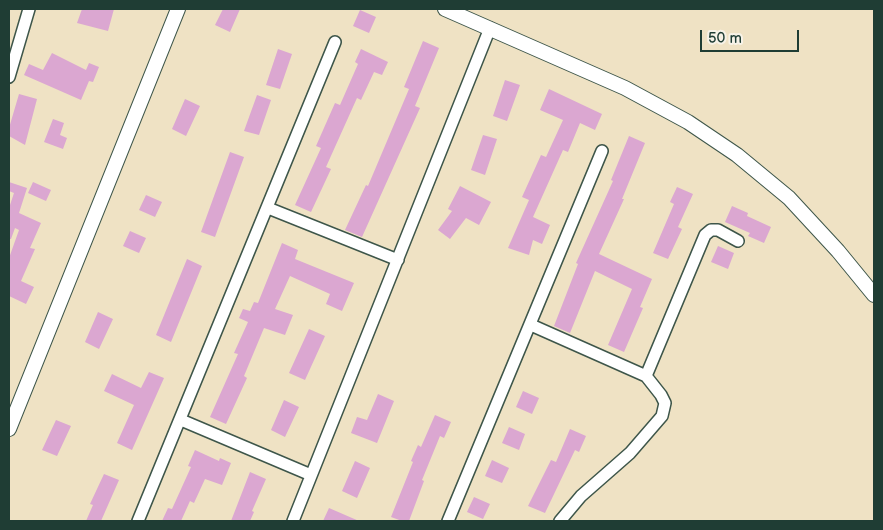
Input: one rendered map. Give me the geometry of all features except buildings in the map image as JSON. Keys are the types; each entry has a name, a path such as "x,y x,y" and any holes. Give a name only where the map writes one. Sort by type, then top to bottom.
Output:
{"street":[{"path":"9,77 29,9"},
{"path":"9,429 178,9"},
{"path":"445,9 625,88 688,122 737,155 788,198 838,251 874,295"},
{"path":"292,521 490,28"},
{"path":"138,521 336,42"},
{"path":"448,521 531,325 602,150"},
{"path":"268,208 398,260"},
{"path":"646,376 705,236 711,230 718,230 738,241"},
{"path":"531,325 646,376 661,395 665,404 662,416 630,453 581,496 560,521"},
{"path":"181,420 311,475"}]}
